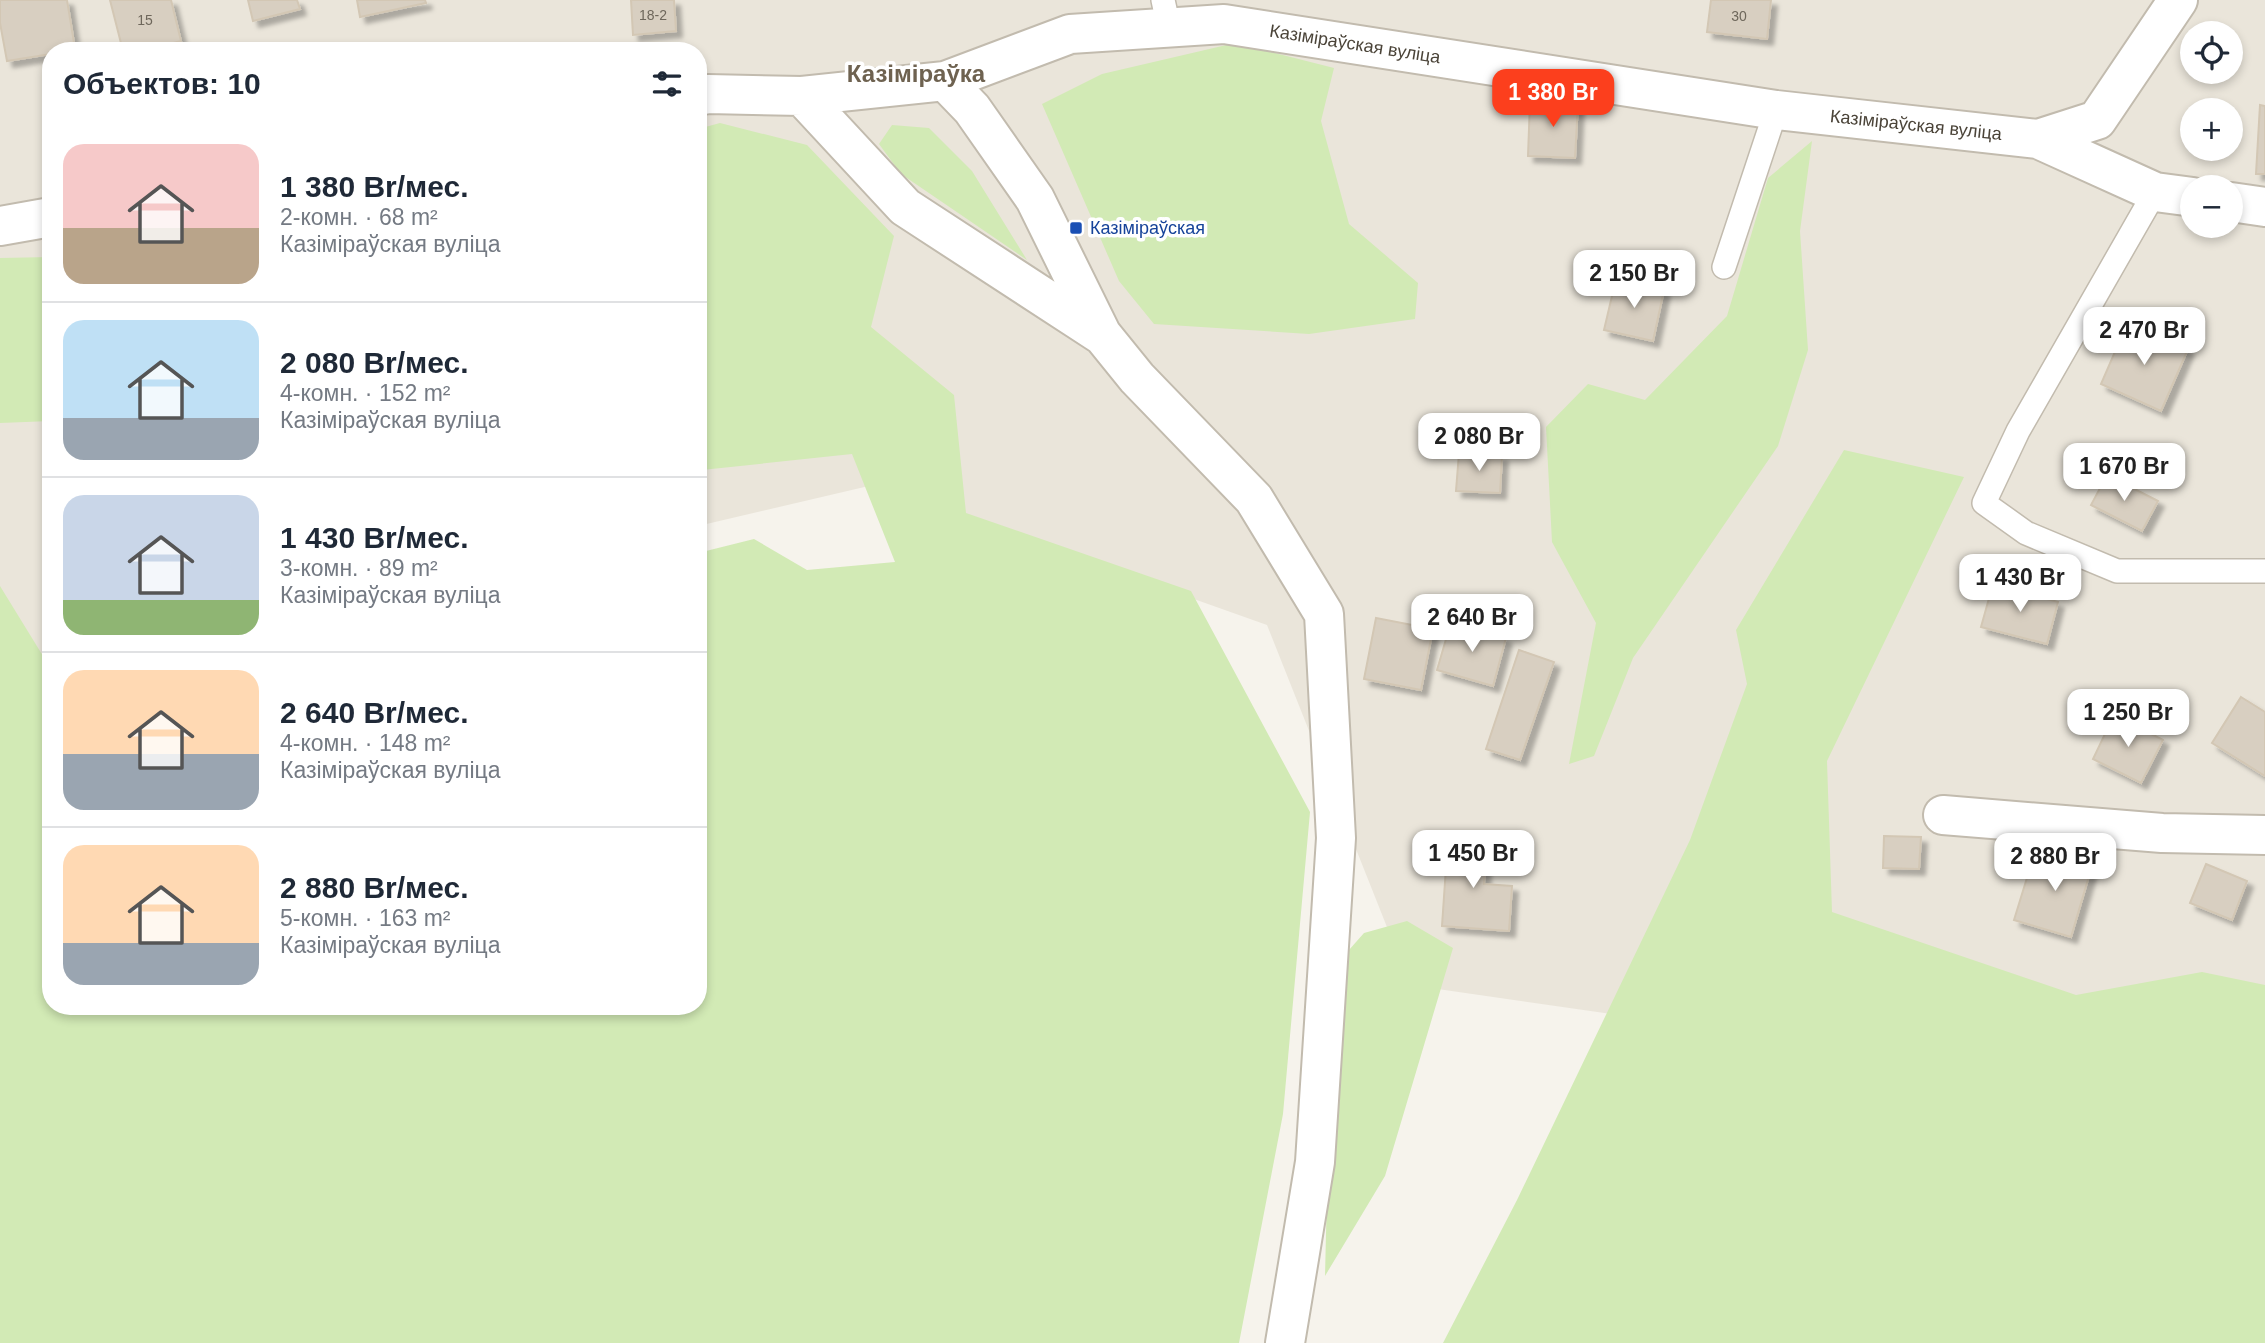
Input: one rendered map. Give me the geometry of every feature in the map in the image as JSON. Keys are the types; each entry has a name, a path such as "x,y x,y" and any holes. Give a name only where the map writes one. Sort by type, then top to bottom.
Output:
{"street":[{"name":"Казіміраўская вуліца","path":"2038,139 2096,120 2178,0"},
{"name":"Казіміраўская вуліца","path":"707,94 802,96 945,81 1070,34 1166,14 1776,110 2038,139 2155,192 2180,195"},
{"path":"945,81 972,109 1035,199 1103,337 1136,378 1254,499 1324,614 1336,838 1314,1162 1285,1343"},
{"path":"802,96 905,207 1103,337"},
{"path":"2243,204 2265,207"},
{"path":"0,226 42,219"},
{"path":"1943,815 2162,833 2265,835"}],"lane":[{"path":"1724,267 1776,110"},
{"path":"2155,192 2018,431 1984,503 2026,533 2117,570 2265,571"}],"shaded area":[{"path":"0,0 2265,0 2265,1108 1410,985 1267,625 873,485 707,524 707,42 42,42 42,682 0,692"}],"green space":[{"path":"1235,43 1334,68 1321,121 1349,224 1418,283 1415,319 1309,334 1154,324 1119,281 1042,104 1102,74"},
{"path":"720,123 807,145 894,236 871,327 954,395 966,513 1191,591 1310,812 1283,1114 1239,1343 0,1343 0,586 42,654 42,1015 707,1015 707,551 754,539 807,570 895,562 852,454 707,469 707,127"},
{"path":"892,125 929,128 972,171 1027,260 901,174 879,144"},
{"path":"1812,141 1800,231 1808,350 1778,446 1633,658 1594,756 1569,764 1596,623 1552,542 1546,427 1588,384 1645,400 1727,316 1768,178"},
{"path":"42,257 42,421 0,423 0,258"},
{"path":"1844,450 1964,477 1827,761 1832,912 2076,995 2202,972 2265,985 2265,1343 1443,1343 1517,1200 1690,840 1747,684 1736,630"},
{"path":"1407,921 1453,948 1385,1176 1325,1276 1327,1191 1341,959 1364,933"}],"building":[{"path":"0,0 67,0 74,42 42,42 42,55 7,61 0,23"},
{"path":"110,0 171,0 181,41 121,42"},
{"path":"248,0 297,0 300,9 253,21"},
{"path":"357,0 425,0 426,3 360,17"},
{"path":"631,0 674,0 676,31 633,35"},
{"path":"1711,0 1771,0 1767,39 1707,32"},
{"path":"1530,101 1578,103 1575,158 1528,156"},
{"path":"2260,105 2265,106 2265,174 2256,174"},
{"path":"1616,279 1664,290 1653,341 1604,330"},
{"path":"2127,324 2188,349 2161,411 2101,384"},
{"path":"1459,453 1502,456 1500,493 1456,491"},
{"path":"2107,475 2158,501 2142,531 2091,505"},
{"path":"1993,584 2058,602 2047,644 1981,627"},
{"path":"1376,618 1433,629 1421,690 1364,679"},
{"path":"1451,622 1506,638 1493,686 1437,670"},
{"path":"1519,650 1554,662 1520,760 1486,749"},
{"path":"2241,697 2265,712 2265,776 2212,743"},
{"path":"2114,715 2163,740 2141,783 2093,759"},
{"path":"1884,836 1921,837 1919,869 1883,868"},
{"path":"1448,838 1487,841 1484,884 1512,886 1509,931 1442,926"},
{"path":"2053,847 2094,859 2071,937 2014,920 2030,868 2045,873"},
{"path":"2206,864 2247,881 2232,920 2190,903"}],"place":[{"name":"Казіміраўская","path":"1076,228"}],"district":[{"name":"Казіміраўка","path":"916,73"}]}
